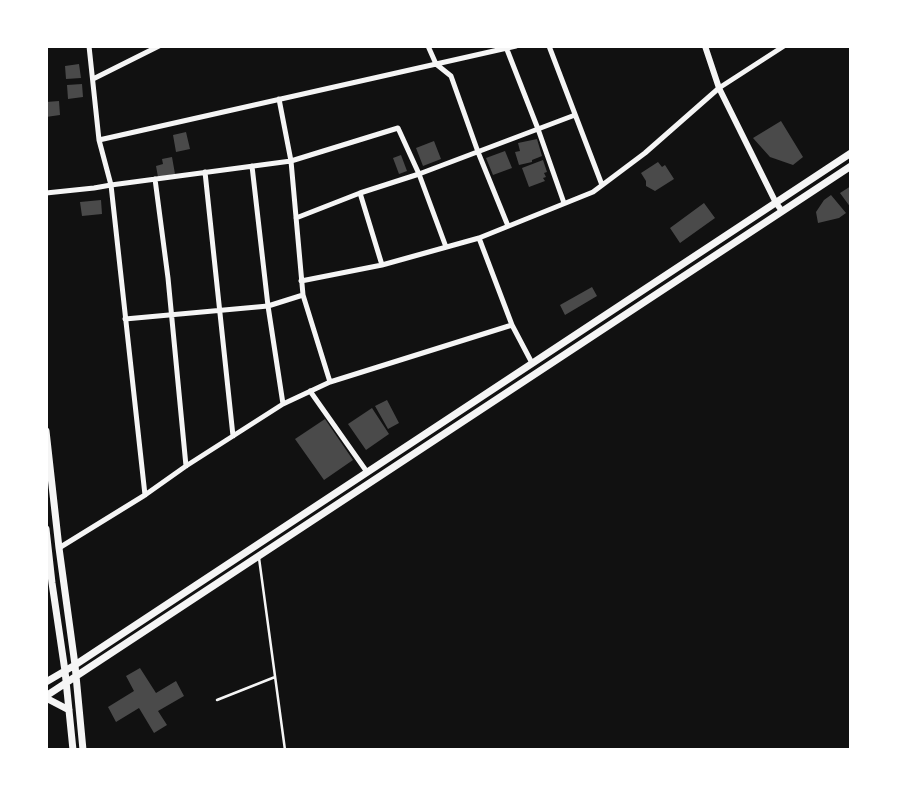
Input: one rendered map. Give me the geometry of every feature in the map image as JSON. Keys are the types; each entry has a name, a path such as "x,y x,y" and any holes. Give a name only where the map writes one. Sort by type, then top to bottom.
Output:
{"main road":[{"path":"46,682 75,665 851,153"},
{"path":"69,710 46,697 851,166"},
{"path":"46,431 75,665 82,750"},
{"path":"46,529 49,584 67,683 73,750"}],"street":[{"path":"89,46 99,140 111,184 145,495"},
{"path":"93,80 159,46"},
{"path":"428,46 436,64 451,76 478,152 508,226"},
{"path":"99,140 516,46"},
{"path":"549,46 602,185"},
{"path":"705,46 719,88 776,203 782,211"},
{"path":"301,281 382,265 479,238 593,192 645,153 719,88 784,46"},
{"path":"506,47 564,203"},
{"path":"279,99 291,161 303,295 330,382"},
{"path":"296,218 575,115"},
{"path":"46,193 291,161 398,128 419,174 446,247"},
{"path":"252,166 268,306 283,404"},
{"path":"205,172 233,436"},
{"path":"155,179 172,316 186,466"},
{"path":"360,193 382,265"},
{"path":"479,238 512,326 532,363"},
{"path":"126,319 268,306 303,295"},
{"path":"59,548 145,495 186,466 283,404 330,382 512,326"},
{"path":"310,392 367,472"}],"lane":[{"path":"259,556 284,750"},
{"path":"217,700 275,677"}],"building":[{"path":"79,64 81,78 66,79 65,66"},
{"path":"82,84 83,97 68,99 67,85"},
{"path":"59,101 60,115 46,117 46,102"},
{"path":"781,121 803,157 793,165 770,157 753,138"},
{"path":"186,132 190,149 176,152 173,135"},
{"path":"537,139 542,156 532,160 532,162 519,165 515,152 520,151 518,143"},
{"path":"434,141 441,159 423,166 416,148"},
{"path":"505,151 512,168 493,175 486,158"},
{"path":"401,155 407,171 399,174 393,158"},
{"path":"172,157 175,174 158,177 156,166 163,164 162,159"},
{"path":"543,160 547,172 544,173 546,177 543,178 545,181 529,187 522,168"},
{"path":"658,162 662,167 665,165 674,179 655,191 646,186 646,181 641,173"},
{"path":"851,186 851,208 840,193"},
{"path":"831,195 846,213 839,218 818,223 816,212 824,200"},
{"path":"101,200 102,214 82,216 80,202"},
{"path":"704,203 715,218 680,243 670,228"},
{"path":"592,287 597,296 565,315 560,305"},
{"path":"387,400 399,423 388,429 375,406"},
{"path":"372,408 389,434 366,450 348,424"},
{"path":"325,419 353,460 324,480 295,439"},
{"path":"140,668 156,693 176,681 184,696 158,711 167,725 154,733 139,708 116,722 108,707 134,691 126,676"}]}
